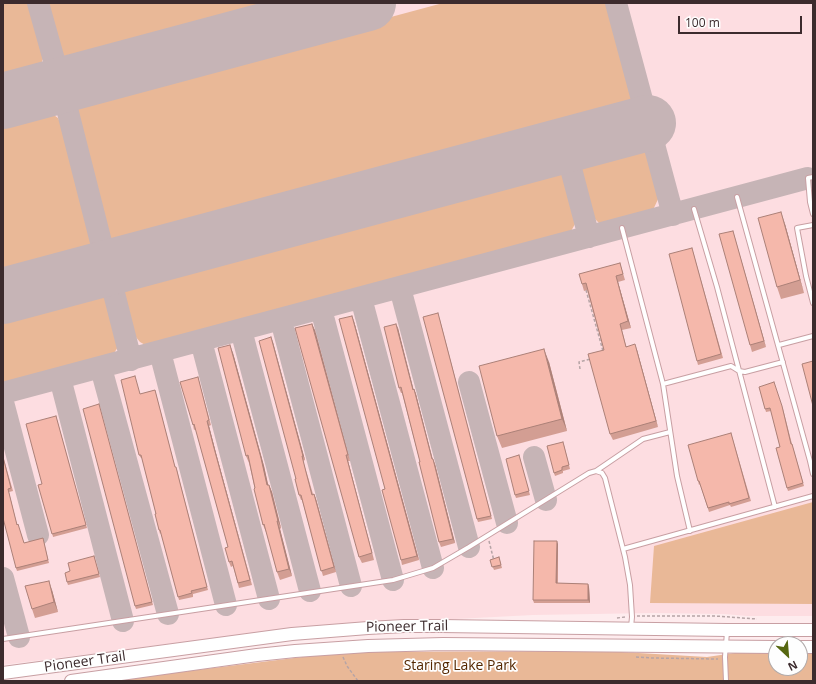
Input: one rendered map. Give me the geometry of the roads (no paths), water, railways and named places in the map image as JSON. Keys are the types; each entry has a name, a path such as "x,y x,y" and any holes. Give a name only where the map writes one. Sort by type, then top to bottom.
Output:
{"main road":[{"name":"Pioneer Trail","path":"3,673 292,634 329,630 404,626 813,630"},
{"name":"Pioneer Trail","path":"71,681 257,655 405,644 725,652 768,648"}],"lane":[{"path":"813,177 808,178 810,202 813,214"},
{"path":"737,197 813,474"},
{"path":"694,209 717,287 775,507"},
{"path":"813,225 797,228 806,276 813,303"},
{"path":"622,228 663,384 677,476 690,531"},
{"path":"778,345 813,336"},
{"path":"663,384 731,366 739,371 745,372 783,362"},
{"path":"3,639 393,580 433,568 589,472 596,471 643,439 670,432"},
{"path":"596,471 602,473 604,478 625,557 630,585 632,617 631,629"},
{"path":"623,549 813,496"},
{"path":"726,681 725,652 727,630"}],"park label":[{"name":"Staring Lake Park","path":"460,666"}]}
